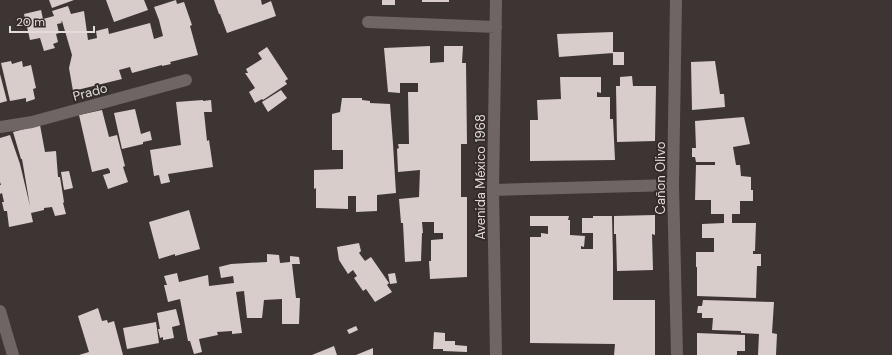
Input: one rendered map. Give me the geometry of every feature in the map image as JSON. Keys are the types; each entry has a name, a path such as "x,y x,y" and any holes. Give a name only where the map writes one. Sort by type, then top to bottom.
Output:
{"street":[{"name":"Avenida México 1968","path":"496,0 493,190 496,355"},
{"name":"Cañon Olivo","path":"676,0 673,185 677,355"},
{"path":"368,22 496,27"},
{"name":"Prado","path":"0,127 32,122 186,80"},
{"path":"493,190 673,185"},
{"path":"0,311 13,355"}],"building":[{"path":"49,0 74,0 52,8"},
{"path":"106,0 144,0 148,10 114,22"},
{"path":"176,0 177,4 184,2 192,25 190,26 198,55 170,62 171,64 132,73 130,67 119,70 122,79 73,91 69,68 72,55 62,21 62,23 57,24 59,33 56,34 58,42 53,44 55,48 44,51 40,38 30,40 24,14 41,10 43,19 54,16 52,11 68,6 71,14 84,11 88,40 97,38 96,31 108,28 109,34 150,23 154,39 163,36 154,7"},
{"path":"214,0 261,0 262,5 271,1 276,16 227,33"},
{"path":"382,0 395,0 395,5 382,5"},
{"path":"422,0 449,0 449,2 422,2"},
{"path":"613,32 613,53 559,57 557,34"},
{"path":"430,46 430,63 444,62 444,46 463,46 462,63 466,63 467,144 461,144 461,197 467,197 467,277 430,279 429,261 431,261 431,240 443,239 443,233 434,233 434,222 422,222 423,233 421,261 405,262 403,223 401,223 399,199 419,197 420,170 398,172 397,149 399,148 398,144 409,144 408,92 418,92 418,83 400,83 400,93 388,92 384,48"},
{"path":"267,47 288,79 285,81 287,84 263,100 262,99 255,103 249,92 255,88 245,73 248,73 246,69 262,59 258,53"},
{"path":"613,52 624,52 624,65 613,65"},
{"path":"11,61 12,64 22,61 23,67 31,65 36,88 33,89 35,99 26,102 26,98 10,101 1,63"},
{"path":"715,61 720,94 724,94 725,107 692,110 691,62"},
{"path":"0,74 7,101 0,103"},
{"path":"632,76 633,86 656,86 655,141 617,142 616,86 620,86 620,77"},
{"path":"560,77 601,77 601,93 597,92 597,97 610,97 610,119 613,119 615,160 530,161 530,120 538,120 537,100 561,99"},
{"path":"281,90 287,98 268,112 262,102"},
{"path":"342,98 362,98 362,100 370,101 370,103 390,104 396,193 377,195 377,211 356,212 356,196 348,196 348,209 316,208 314,170 343,169 343,150 332,150 332,114 340,112"},
{"path":"211,100 212,112 204,112 207,141 209,140 213,167 168,174 170,182 161,184 159,175 154,176 150,150 181,145 176,102"},
{"path":"135,109 141,134 150,131 152,140 143,142 143,144 122,149 114,113"},
{"path":"102,110 109,137 117,135 125,166 123,167 128,182 108,189 103,175 110,173 108,168 92,172 79,115"},
{"path":"744,117 750,144 733,147 736,165 740,165 741,176 751,177 753,201 740,201 740,214 732,214 732,223 756,223 755,251 753,251 753,254 761,254 761,266 757,266 756,298 697,296 696,252 714,252 714,238 702,238 702,224 724,223 724,214 711,214 711,200 695,200 696,165 715,165 715,162 696,162 695,157 692,157 692,148 696,148 695,121"},
{"path":"40,125 45,152 56,151 58,177 60,177 63,203 66,214 55,216 52,207 44,208 44,210 31,213 33,222 9,227 7,211 4,211 2,193 0,194 0,138 10,135 20,164 30,206 22,159 13,132"},
{"path":"69,171 73,188 64,190 61,172"},
{"path":"189,210 200,249 159,259 149,222"},
{"path":"655,215 655,235 652,234 653,270 617,271 614,216"},
{"path":"530,216 569,216 568,220 570,220 570,235 585,236 584,247 581,246 581,249 593,249 593,233 582,233 582,218 593,218 593,216 612,216 613,300 655,300 655,355 614,355 615,344 530,343 530,237 541,237 541,233 548,234 548,226 530,226"},
{"path":"359,243 361,251 359,253 365,261 371,257 389,283 387,285 392,292 375,302 366,289 363,291 354,278 357,276 353,270 348,274 339,260 337,247"},
{"path":"267,254 279,255 280,263 290,262 290,256 299,257 300,264 292,264 296,298 300,298 299,324 282,324 282,299 264,300 262,318 247,318 244,291 236,292 242,333 232,334 232,331 217,332 218,335 199,339 202,352 194,354 190,341 188,341 180,299 168,302 164,285 167,285 164,276 177,273 179,282 208,275 209,286 234,283 233,276 221,278 219,267 231,264 267,262"},
{"path":"395,273 397,283 390,284 388,274"},
{"path":"703,300 774,302 772,333 777,334 776,355 758,355 759,334 741,333 741,331 712,330 713,318 702,318 702,313 697,313 698,306 702,306"},
{"path":"98,308 102,321 107,320 108,323 114,321 123,355 79,355 89,352 78,316"},
{"path":"176,309 180,325 172,327 174,338 163,340 163,337 160,338 158,329 160,329 157,313"},
{"path":"156,322 159,343 127,349 123,328"},
{"path":"356,326 358,330 349,334 347,330"},
{"path":"434,332 445,333 445,341 455,341 455,345 467,346 467,352 433,349"},
{"path":"697,333 745,335 745,351 737,351 737,355 697,355"},
{"path":"334,346 337,355 312,355"},
{"path":"373,348 373,355 356,355"}]}
